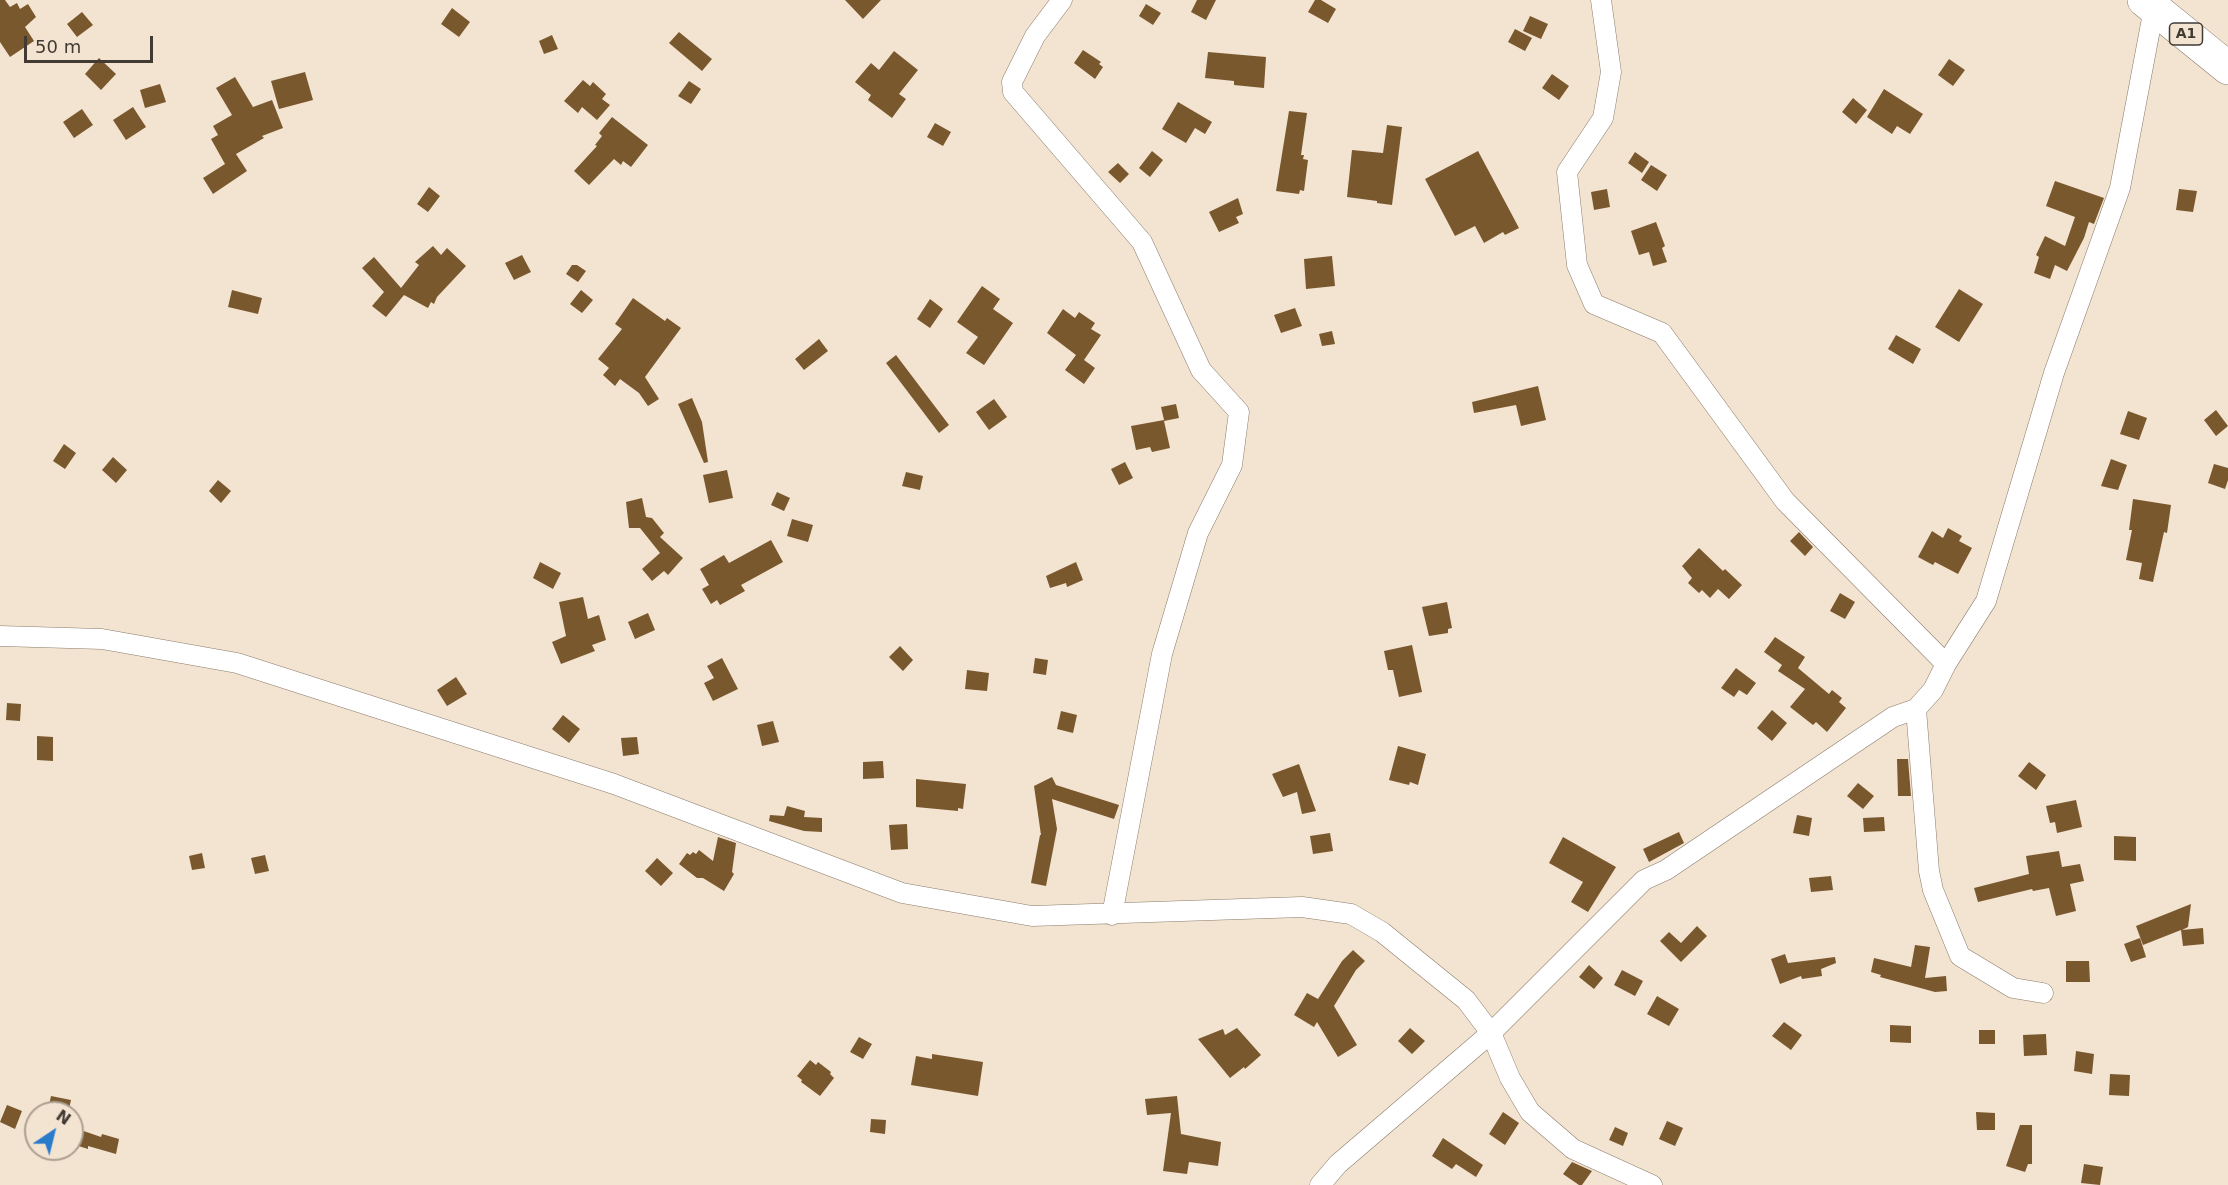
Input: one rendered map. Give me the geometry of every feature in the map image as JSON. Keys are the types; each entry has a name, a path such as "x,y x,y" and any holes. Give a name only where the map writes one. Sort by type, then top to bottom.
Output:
{"highway":[{"name":"A1","path":"2149,4 2228,68"}],"street":[{"path":"1062,0 1035,36 1012,82 1013,92 1142,242 1201,370 1239,412 1232,465 1198,533 1161,654 1112,915"},
{"path":"1601,0 1611,72 1602,118 1567,172 1577,265 1594,304 1662,333 1785,501 1946,664"},
{"path":"1320,1185 1338,1164 1491,1033 1644,880 1666,870 1893,717 1916,709 1934,690 1946,664 1986,601 2054,373 2120,188 2149,4"},
{"path":"0,636 102,639 237,663 614,784 902,893 1032,916 1302,907 1351,914 1382,932 1466,1000 1491,1033 1510,1078 1530,1112 1573,1149 1617,1177 1652,1185"},
{"path":"1916,709 1931,881 1960,956 2013,988 2043,993"}],"building":[{"path":"0,0 5,0 10,7 17,3 20,9 28,4 36,17 25,27 34,41 10,57 0,42"},
{"path":"845,0 881,0 863,19"},
{"path":"1197,0 1216,0 1206,20 1191,12"},
{"path":"1315,0 1321,0 1336,9 1328,23 1308,12"},
{"path":"1146,4 1161,13 1153,25 1139,16"},
{"path":"452,8 470,22 459,37 441,24"},
{"path":"82,12 93,25 77,37 67,24"},
{"path":"1530,16 1548,24 1541,39 1523,31"},
{"path":"1515,29 1532,38 1525,51 1508,42"},
{"path":"679,32 712,59 702,71 669,43"},
{"path":"552,35 558,49 544,54 539,41"},
{"path":"1083,50 1101,62 1099,64 1103,67 1095,79 1074,63"},
{"path":"894,51 918,70 899,94 906,99 892,118 868,100 871,95 855,82 871,63 879,70"},
{"path":"1208,52 1266,57 1264,88 1234,85 1234,81 1205,78"},
{"path":"99,58 116,74 101,90 85,74"},
{"path":"1949,59 1965,70 1953,86 1938,75"},
{"path":"305,72 313,100 279,109 271,81"},
{"path":"1552,74 1569,86 1559,100 1542,88"},
{"path":"235,77 253,107 272,100 283,128 262,136 264,138 236,154 247,171 213,194 203,178 225,164 211,139 218,135 213,126 232,115 216,88"},
{"path":"583,80 590,86 593,82 606,94 602,99 610,105 597,120 582,107 578,113 564,101"},
{"path":"689,81 701,89 691,104 678,96"},
{"path":"160,84 166,102 145,108 140,90"},
{"path":"1884,89 1923,114 1910,134 1897,126 1892,134 1867,117"},
{"path":"1853,98 1867,110 1856,124 1842,112"},
{"path":"1178,102 1212,122 1205,134 1195,128 1186,143 1162,129"},
{"path":"133,107 146,127 126,140 113,120"},
{"path":"82,109 93,125 74,138 63,122"},
{"path":"1289,111 1307,113 1301,155 1304,155 1303,159 1308,160 1304,191 1300,190 1299,194 1276,191"},
{"path":"612,117 648,145 631,167 623,161 621,165 614,159 589,185 574,171 597,146 595,145 602,136 599,133"},
{"path":"935,123 951,132 943,146 927,137"},
{"path":"1387,125 1402,127 1392,205 1347,197 1352,150 1383,153"},
{"path":"1152,151 1163,160 1150,177 1139,168"},
{"path":"1478,151 1519,228 1505,235 1503,232 1484,243 1475,226 1455,236 1425,179"},
{"path":"1635,152 1649,162 1642,173 1628,163"},
{"path":"1118,163 1129,174 1120,183 1108,172"},
{"path":"1651,165 1667,175 1657,191 1641,180"},
{"path":"2055,181 2104,198 2094,224 2089,222 2084,238 2067,271 2055,265 2050,279 2034,273 2039,257 2036,255 2045,236 2065,246 2075,217 2046,206"},
{"path":"429,187 440,196 428,212 417,204"},
{"path":"1607,189 1610,207 1594,210 1591,192"},
{"path":"2179,189 2197,191 2193,212 2176,210"},
{"path":"1238,198 1243,214 1236,217 1239,223 1219,232 1209,212"},
{"path":"1656,222 1665,246 1662,248 1667,262 1653,266 1649,252 1639,255 1631,231"},
{"path":"433,246 441,255 447,248 466,266 437,297 434,304 431,302 428,308 404,295 386,317 372,306 384,292 362,268 374,257 401,288 419,265 415,262"},
{"path":"522,255 531,272 514,280 505,263"},
{"path":"1332,256 1335,286 1306,289 1304,259"},
{"path":"572,265 577,265 586,271 578,282 566,274"},
{"path":"982,286 1000,299 993,309 1013,323 984,365 966,353 978,337 957,322"},
{"path":"1959,289 1983,304 1959,342 1935,327"},
{"path":"232,290 262,298 258,314 228,307"},
{"path":"581,290 593,300 582,313 570,304"},
{"path":"633,298 665,321 667,318 681,328 645,377 659,399 648,406 639,393 620,379 615,386 603,375 609,368 598,359 622,329 615,324"},
{"path":"930,299 943,309 930,328 917,319"},
{"path":"1295,308 1302,326 1281,333 1274,315"},
{"path":"1063,309 1075,318 1079,312 1095,323 1091,329 1101,335 1084,360 1095,368 1084,384 1065,370 1076,355 1047,333"},
{"path":"1332,331 1335,344 1322,346 1319,334"},
{"path":"1896,335 1921,349 1913,364 1888,349"},
{"path":"819,339 828,351 804,370 795,359"},
{"path":"896,355 949,425 939,433 886,363"},
{"path":"1538,386 1546,420 1521,426 1516,405 1474,413 1472,402"},
{"path":"692,398 702,422 708,462 704,463 678,404"},
{"path":"994,399 1007,417 989,430 976,412"},
{"path":"1176,404 1179,418 1164,421 1170,448 1152,452 1150,447 1136,450 1131,426 1164,420 1161,407"},
{"path":"2216,410 2228,426 2216,436 2204,420"},
{"path":"2128,411 2147,418 2139,440 2120,434"},
{"path":"64,444 76,453 65,469 53,461"},
{"path":"113,457 127,470 116,483 102,470"},
{"path":"2111,459 2127,465 2118,490 2101,486"},
{"path":"1125,462 1133,478 1119,485 1111,469"},
{"path":"2214,464 2228,468 2225,489 2208,483"},
{"path":"727,470 733,498 709,503 703,475"},
{"path":"906,472 923,476 920,490 902,486"},
{"path":"218,480 231,491 221,503 209,491"},
{"path":"777,492 790,498 784,511 771,505"},
{"path":"642,498 646,517 652,518 664,533 660,537 683,558 668,575 664,571 652,581 642,569 660,553 640,528 629,528 626,502"},
{"path":"2133,499 2171,505 2167,533 2164,532 2153,582 2139,579 2142,563 2126,560 2132,530 2129,530"},
{"path":"792,519 813,525 808,542 787,536"},
{"path":"1948,528 1962,536 1959,541 1972,548 1958,574 1935,562 1933,565 1918,557 1932,531 1943,538"},
{"path":"1799,532 1813,547 1805,556 1790,541"},
{"path":"771,540 783,562 741,585 745,591 720,605 717,600 711,604 702,589 709,585 700,569 724,555 729,563"},
{"path":"1699,548 1742,585 1729,599 1718,589 1710,598 1702,590 1699,593 1688,583 1692,578 1682,566"},
{"path":"540,562 561,573 553,589 533,578"},
{"path":"1076,562 1083,580 1067,587 1066,583 1050,588 1046,576"},
{"path":"1840,593 1855,602 1845,619 1830,611"},
{"path":"583,597 588,619 599,615 606,640 592,645 595,651 561,664 552,642 566,636 559,602"},
{"path":"1447,602 1452,628 1448,629 1448,633 1429,636 1422,607"},
{"path":"648,613 655,630 635,639 628,622"},
{"path":"1775,637 1805,657 1798,668 1829,694 1832,690 1842,698 1839,702 1846,708 1827,732 1816,722 1813,725 1790,707 1805,689 1778,671 1782,665 1764,652"},
{"path":"1412,645 1422,692 1399,697 1393,670 1388,670 1384,651"},
{"path":"900,646 913,660 903,671 889,657"},
{"path":"722,658 738,689 713,701 704,683 714,678 707,666"},
{"path":"1035,658 1048,660 1046,675 1033,673"},
{"path":"1736,668 1756,683 1747,695 1739,690 1734,697 1721,688"},
{"path":"967,670 989,673 987,691 965,689"},
{"path":"456,677 467,694 447,706 437,690"},
{"path":"7,703 21,704 20,721 6,720"},
{"path":"1772,710 1787,723 1772,741 1757,728"},
{"path":"1061,711 1077,715 1073,733 1057,729"},
{"path":"563,715 580,729 569,743 552,729"},
{"path":"773,721 779,742 762,746 757,725"},
{"path":"37,736 53,737 53,761 37,760"},
{"path":"637,737 639,754 623,756 621,738"},
{"path":"1398,746 1426,754 1418,785 1389,780"},
{"path":"1897,759 1908,759 1911,796 1898,796"},
{"path":"883,761 884,778 863,779 863,762"},
{"path":"2029,762 2046,775 2036,790 2018,776"},
{"path":"1299,764 1316,811 1302,814 1297,792 1283,797 1272,774"},
{"path":"1052,777 1056,785 1119,805 1114,819 1052,799 1057,829 1046,886 1031,883 1041,835 1034,786"},
{"path":"916,779 966,784 963,809 958,808 958,811 916,807"},
{"path":"1858,783 1874,796 1863,809 1847,796"},
{"path":"2076,800 2082,827 2057,833 2055,822 2050,823 2046,806"},
{"path":"787,806 805,811 804,817 822,818 822,832 804,831 769,821 770,815 784,816"},
{"path":"1797,815 1812,818 1809,836 1793,833"},
{"path":"1884,817 1885,831 1864,832 1863,818"},
{"path":"907,824 908,849 891,850 889,825"},
{"path":"1679,832 1684,843 1649,862 1643,849"},
{"path":"1330,833 1333,851 1313,854 1310,836"},
{"path":"2114,836 2136,837 2136,861 2114,860"},
{"path":"718,837 736,843 732,872 734,874 724,891 703,878 697,878 679,864 687,853 696,854 699,850 713,861"},
{"path":"1563,837 1616,867 1588,912 1571,902 1583,882 1549,863"},
{"path":"2059,851 2062,867 2080,864 2084,881 2070,884 2076,911 2056,916 2049,888 2033,891 2032,889 1978,902 1974,888 2029,874 2026,856"},
{"path":"202,853 205,868 192,870 189,856"},
{"path":"265,855 269,871 255,874 251,858"},
{"path":"657,858 673,873 661,886 645,871"},
{"path":"1831,876 1833,890 1811,892 1809,878"},
{"path":"2191,904 2188,927 2182,930 2203,928 2204,944 2183,946 2181,930 2143,945 2136,926"},
{"path":"1697,926 1707,936 1681,962 1660,941 1669,932 1681,943"},
{"path":"2140,938 2146,957 2131,962 2124,944"},
{"path":"1915,945 1930,947 1925,978 1946,976 1947,991 1935,992 1880,977 1881,975 1871,972 1874,958 1911,967"},
{"path":"1353,950 1365,961 1356,970 1334,1006 1357,1045 1338,1057 1317,1022 1314,1027 1294,1015 1307,993 1318,999 1342,961"},
{"path":"1785,954 1788,963 1835,957 1836,963 1821,969 1822,976 1802,979 1801,976 1780,984 1771,959"},
{"path":"2066,961 2089,961 2090,982 2066,982"},
{"path":"1589,965 1603,978 1594,989 1579,977"},
{"path":"1622,970 1643,981 1635,996 1614,985"},
{"path":"1657,996 1679,1009 1669,1026 1647,1014"},
{"path":"1784,1022 1802,1035 1791,1050 1772,1036"},
{"path":"1890,1025 1911,1026 1911,1043 1890,1042"},
{"path":"1237,1028 1261,1055 1230,1078 1198,1039 1223,1029 1225,1035"},
{"path":"1410,1028 1425,1041 1412,1054 1398,1041"},
{"path":"1979,1030 1995,1030 1995,1044 1979,1044"},
{"path":"2046,1034 2047,1055 2024,1056 2023,1035"},
{"path":"859,1037 872,1044 863,1059 850,1052"},
{"path":"2076,1051 2094,1054 2092,1074 2074,1071"},
{"path":"932,1054 983,1062 978,1096 911,1085 916,1056 932,1059"},
{"path":"810,1060 816,1065 818,1062 831,1072 834,1078 820,1096 801,1082 802,1080 797,1076"},
{"path":"2110,1074 2130,1075 2129,1096 2109,1095"},
{"path":"51,1096 71,1100 71,1101 50,1101"},
{"path":"1177,1096 1181,1134 1221,1142 1218,1166 1189,1162 1187,1174 1163,1171 1171,1113 1147,1115 1145,1099"},
{"path":"7,1105 22,1111 15,1129 0,1122"},
{"path":"1503,1112 1519,1123 1505,1145 1489,1134"},
{"path":"1976,1112 1995,1113 1995,1130 1977,1130"},
{"path":"871,1119 886,1120 885,1134 870,1132"},
{"path":"1667,1121 1683,1128 1675,1146 1659,1139"},
{"path":"2020,1125 2032,1125 2032,1164 2028,1164 2025,1172 2006,1166"},
{"path":"1615,1127 1628,1133 1623,1146 1609,1140"},
{"path":"84,1131 101,1137 102,1134 119,1139 116,1154 88,1146 88,1149 84,1148"},
{"path":"1443,1138 1483,1165 1476,1177 1456,1164 1452,1169 1432,1156"},
{"path":"1572,1162 1592,1171 1582,1185 1563,1174"},
{"path":"2084,1164 2103,1167 2100,1185 2081,1183"}]}
